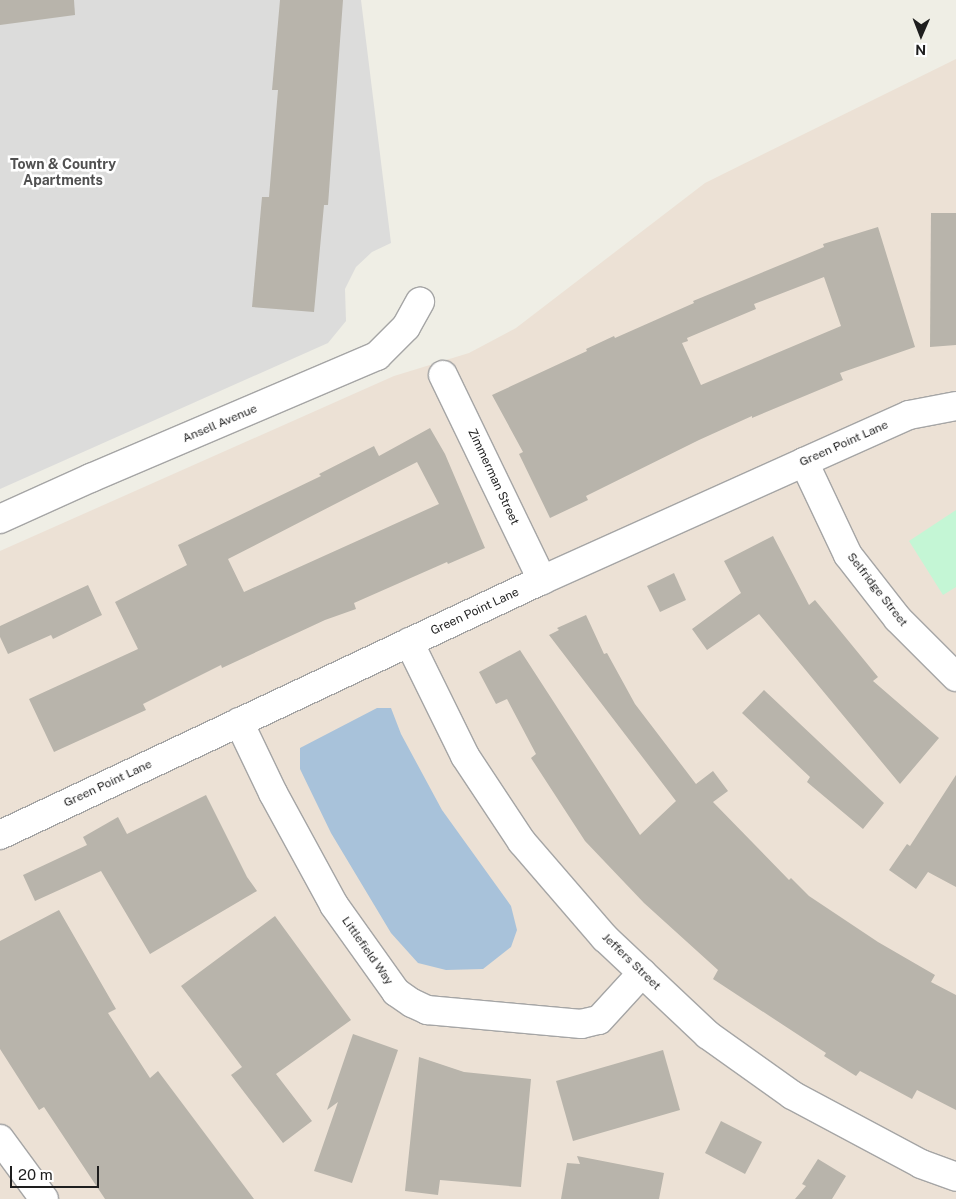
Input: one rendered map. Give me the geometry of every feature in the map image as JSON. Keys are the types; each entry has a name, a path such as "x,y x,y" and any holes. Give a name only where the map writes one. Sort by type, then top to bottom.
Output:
{"street":[{"name":"Ansell Avenue","path":"0,519 91,478 377,356 406,327 420,302"},
{"name":"Zimmerman Street","path":"443,375 542,580"},
{"name":"Green Point Lane","path":"0,835 542,580 804,462 909,415 956,406"},
{"name":"Selfridge Street","path":"804,462 848,555 898,620 956,677"},
{"name":"Jeffers Street","path":"409,642 465,756 522,842 605,938 708,1035 792,1095 921,1164 956,1177"},
{"name":"Littlefield Way","path":"239,722 273,793 334,905 396,992 412,1003 428,1010 580,1024 599,1020 642,973"},
{"path":"0,1139 44,1199"}],"shaded area":[{"path":"0,0 361,0 391,243 372,252 356,267 345,289 346,321 328,343 0,489"},
{"path":"956,59 956,1199 0,1199 0,551 394,376 469,353 516,328 705,183"}],"green space":[{"path":"956,510 956,587 943,595 909,541"}],"water":[{"path":"377,708 391,708 401,734 442,810 511,906 517,930 511,947 483,969 446,970 418,963 391,933 331,833 300,769 300,748"}],"building":[{"path":"0,0 74,0 75,15 0,25"},
{"path":"280,0 343,0 328,205 324,205 314,312 252,307 262,197 269,197 278,90 272,90"},
{"path":"931,213 956,213 956,345 930,347"},
{"path":"878,227 915,347 840,373 843,380 752,418 752,416 699,440 586,496 588,500 550,518 519,454 523,452 492,395 587,351 586,349 614,336 615,338 694,303 693,301 824,247 823,244","holes":["824,277 841,326 701,385 682,343 688,341 687,338 756,309 754,304"]},
{"path":"430,428 445,454 485,548 448,564 447,562 354,603 356,609 325,620 222,668 221,665 143,704 146,710 54,752 29,699 138,649 115,602 187,565 178,545 321,476 319,474 374,446 379,456","holes":["417,462 439,504 244,592 228,559"]},
{"path":"773,536 809,605 815,600 878,677 873,681 939,738 900,784 759,614 707,650 692,629 741,593 724,561"},
{"path":"674,573 686,600 660,612 647,586"},
{"path":"88,585 102,615 53,639 51,635 8,654 0,637 0,626"},
{"path":"586,615 604,654 607,653 635,704 696,784 713,771 728,791 713,802 789,880 791,878 809,896 878,942 935,975 931,982 956,995 956,1110 917,1090 912,1099 860,1071 856,1076 824,1056 826,1053 713,979 718,970 644,903 585,841 531,758 536,754 507,699 496,704 479,672 520,650 640,835 676,801 549,635 559,630 557,628"},
{"path":"764,690 884,803 863,829 807,782 810,777 742,713"},
{"path":"956,775 956,887 928,872 916,889 889,870 907,844 910,846"},
{"path":"206,795 247,877 257,891 150,954 101,871 35,901 23,875 87,845 83,837 118,817 127,834"},
{"path":"59,910 116,1009 108,1013 150,1078 158,1071 254,1199 105,1199 44,1107 39,1110 0,1049 0,941"},
{"path":"275,916 351,1020 276,1074 312,1121 283,1143 231,1075 242,1067 181,986"},
{"path":"353,1034 398,1050 352,1183 314,1171 338,1102 327,1110"},
{"path":"663,1050 680,1110 573,1141 556,1081"},
{"path":"419,1057 464,1072 531,1079 521,1187 440,1180 438,1195 405,1191"},
{"path":"721,1121 762,1142 745,1174 705,1153"},
{"path":"577,1156 664,1173 659,1199 561,1199 567,1163 580,1164"},
{"path":"818,1159 846,1176 832,1199 795,1199 806,1186 802,1184"}],"district":[{"name":"Town & Country Apartments","path":"63,172"}]}
